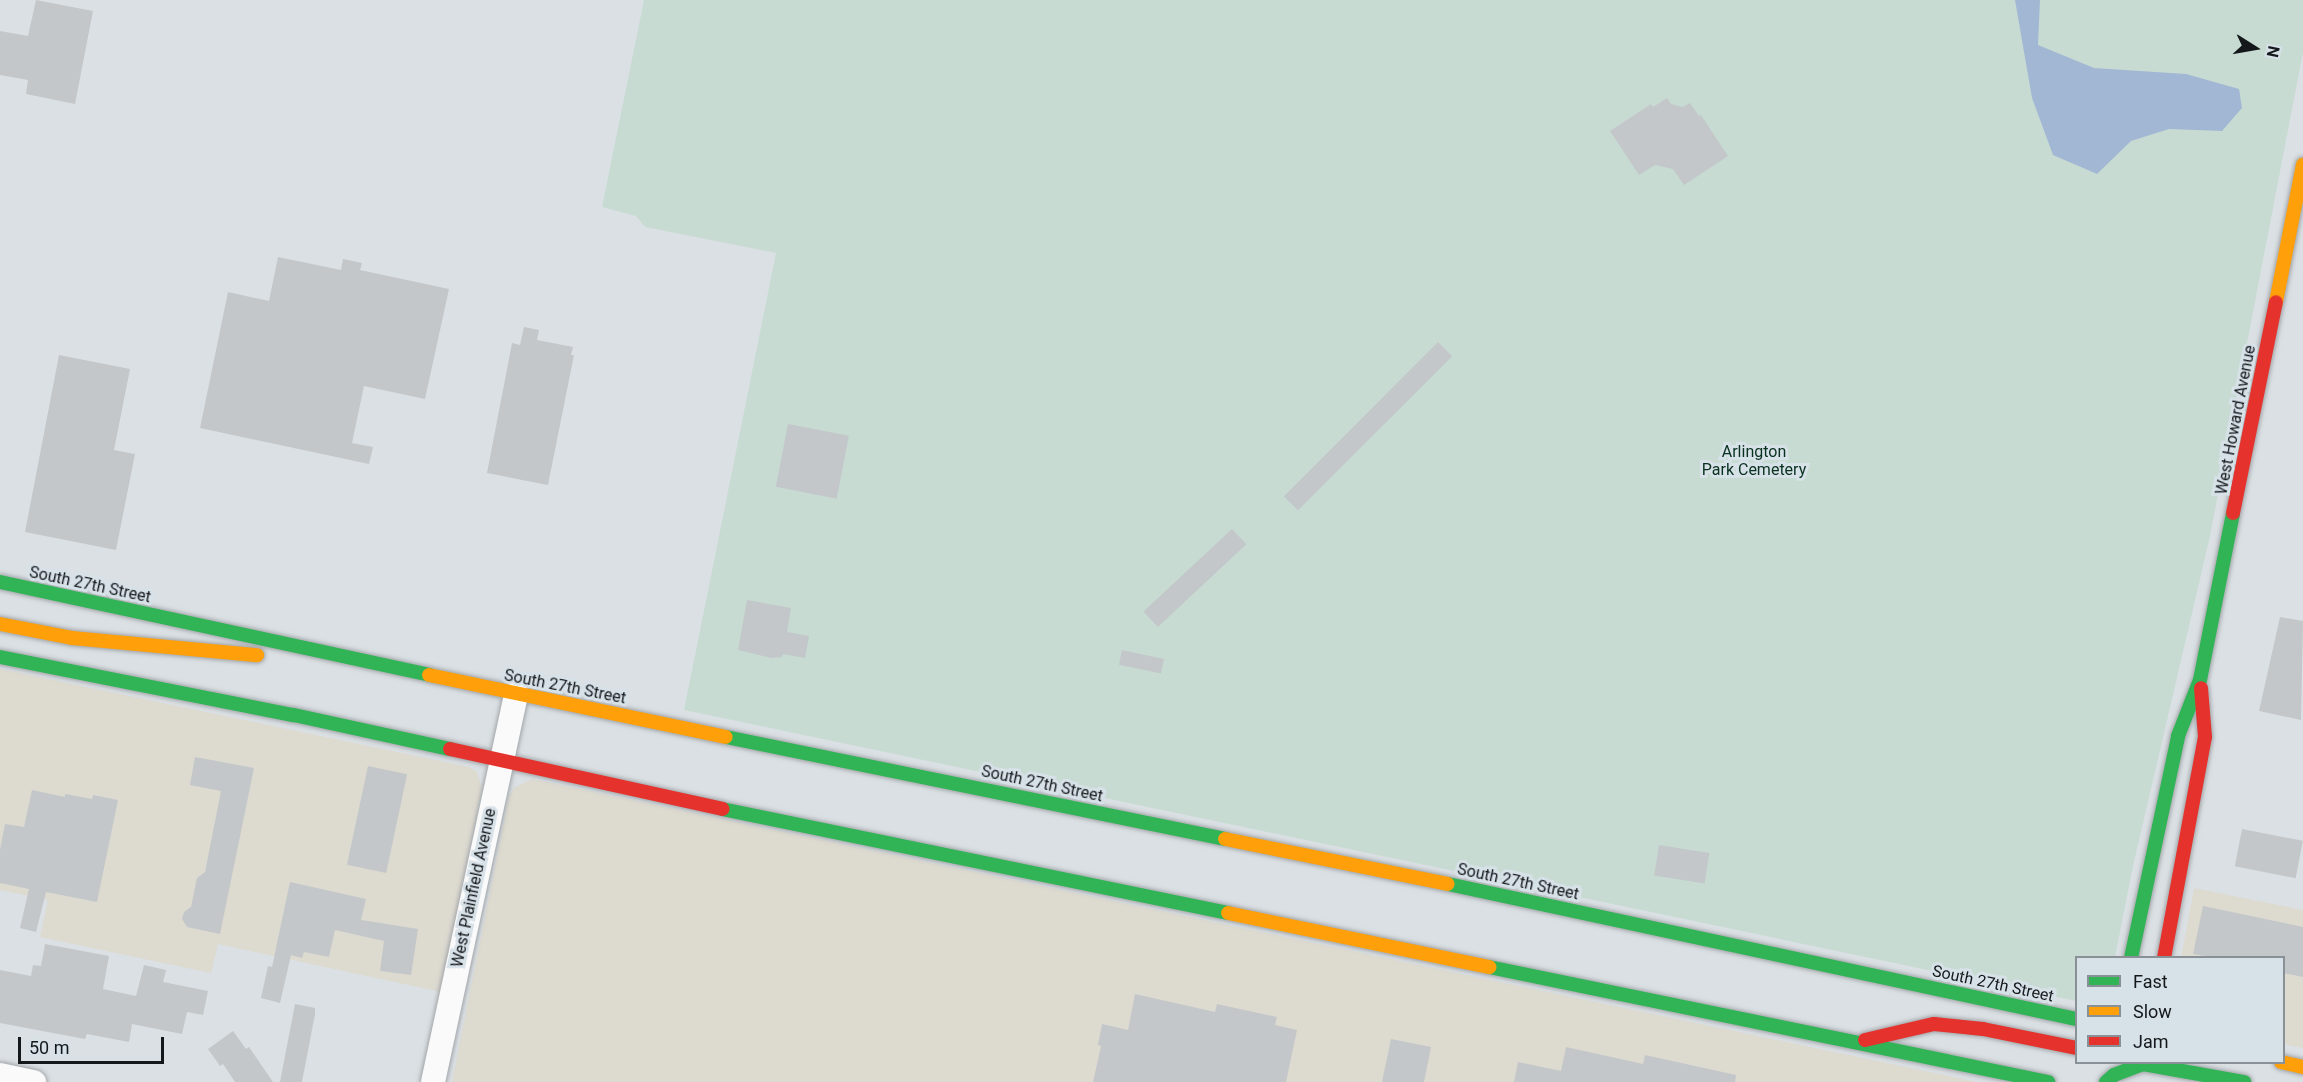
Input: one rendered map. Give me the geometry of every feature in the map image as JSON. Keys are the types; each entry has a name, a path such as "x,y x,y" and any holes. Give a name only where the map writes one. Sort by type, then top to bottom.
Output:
{"main road":[{"name":"West Howard Avenue","path":"2131,956 2178,736 2200,680 2303,165"},
{"name":"South 27th Street","path":"0,582 516,694 1510,897 2075,1019"},
{"path":"0,624 72,638 384,664"},
{"path":"0,657 501,760 760,817 2048,1082"},
{"name":"West Howard Avenue","path":"2164,956 2205,737 2200,680"},
{"path":"1854,1042 1934,1024 1983,1029 2075,1048"},
{"path":"2285,1063 2303,1067"},
{"path":"2098,1082 2104,1064"},
{"path":"2106,1082 2141,1064"},
{"path":"2139,1082 2143,1064"},
{"path":"2148,1064 2244,1082"}],"street":[{"name":"West Plainfield Avenue","path":"433,1082 516,694"},
{"path":"0,1075 34,1082"}],"shaded area":[{"path":"0,669 469,767 477,772 482,789 441,992 218,944 211,973 40,937 48,900 0,890"},
{"path":"532,779 1977,1082 452,1082 509,796 514,788"},
{"path":"2194,888 2303,910 2303,1048 2285,1044 2285,956 2181,956"}],"green space":[{"name":"Arlington Park Cemetery","path":"644,0 2303,0 2303,52 2210,536 2133,866 2115,956 2075,956 2075,1001 684,710 776,253 645,227 636,216 602,207"}],"water":[{"path":"2015,0 2040,0 2038,45 2094,68 2186,74 2239,89 2242,108 2222,131 2169,129 2131,141 2097,174 2053,155 2032,98"}],"building":[{"path":"36,0 93,11 75,104 26,94 28,80 0,75 0,31 28,36"},
{"path":"1667,98 1671,104 1683,107 1690,103 1699,116 1701,115 1728,156 1684,185 1673,169 1655,165 1639,175 1610,131 1651,104 1653,107"},
{"path":"278,257 341,270 343,259 362,263 360,270 449,289 425,399 364,386 352,443 373,447 369,464 200,428 228,292 269,301"},
{"path":"524,327 539,330 537,340 573,347 571,355 574,355 548,485 487,473 512,343 520,345"},
{"path":"1438,342 1452,356 1298,510 1284,496"},
{"path":"59,355 130,369 114,450 135,454 116,550 25,532"},
{"path":"788,424 849,436 837,499 776,487"},
{"path":"1232,529 1246,544 1158,627 1144,612"},
{"path":"747,600 791,608 787,632 809,636 805,658 783,654 782,657 771,658 738,650"},
{"path":"2280,617 2303,621 2301,720 2259,711"},
{"path":"1122,650 1164,659 1161,674 1119,665"},
{"path":"195,757 254,768 220,934 187,927 182,919 184,912 191,907 197,878 205,872 221,791 190,785"},
{"path":"368,766 407,774 386,873 347,865"},
{"path":"32,790 65,797 65,794 92,799 93,795 118,800 97,902 46,892 36,932 20,928 29,889 0,883 0,850 5,824 24,827"},
{"path":"2242,829 2303,841 2296,878 2235,866"},
{"path":"1659,845 1709,853 1705,884 1654,876"},
{"path":"290,882 366,899 361,920 418,929 411,975 380,971 384,941 335,930 329,957 304,952 302,958 291,955 280,1003 261,998 268,966 272,967"},
{"path":"2203,906 2303,927 2303,977 2285,973 2285,956 2193,954"},
{"path":"45,944 109,956 103,989 136,996 144,965 166,970 163,982 208,991 203,1015 187,1012 182,1034 132,1024 129,1042 87,1034 85,1039 0,1023 0,970 31,976 33,965 41,966"},
{"path":"1135,994 1215,1012 1217,1004 1277,1017 1275,1025 1297,1030 1286,1082 1093,1082 1101,1046 1098,1045 1102,1024 1128,1030"},
{"path":"295,1004 315,1008 302,1082 280,1082"},
{"path":"233,1031 246,1049 249,1047 273,1082 235,1082 223,1064 220,1066 208,1049"},
{"path":"1391,1039 1431,1047 1424,1082 1382,1082"},
{"path":"1566,1047 1643,1064 1645,1055 1736,1075 1735,1082 1514,1082 1518,1062 1561,1071"}],"traffic: fast":[{"path":"2131,956 2178,736 2200,680 2233,513"},
{"path":"0,582 429,675"},
{"path":"0,657 294,715 450,749"},
{"path":"726,737 1225,839"},
{"path":"722,809 1228,913"},
{"path":"1448,884 2075,1019"},
{"path":"1489,967 2048,1082"},
{"path":"2106,1082 2114,1075 2143,1064 2244,1082"}],"traffic: slow":[{"path":"2276,302 2303,165"},
{"path":"0,624 72,638 257,655"},
{"path":"429,675 726,737"},
{"path":"1225,839 1448,884"},
{"path":"1228,913 1489,967"},
{"path":"2285,1063 2303,1067"}],"traffic: jam":[{"path":"2233,513 2276,302"},
{"path":"2164,956 2205,737 2201,688"},
{"path":"450,749 722,809"},
{"path":"1865,1040 1934,1024 1983,1029 2075,1048"}]}
